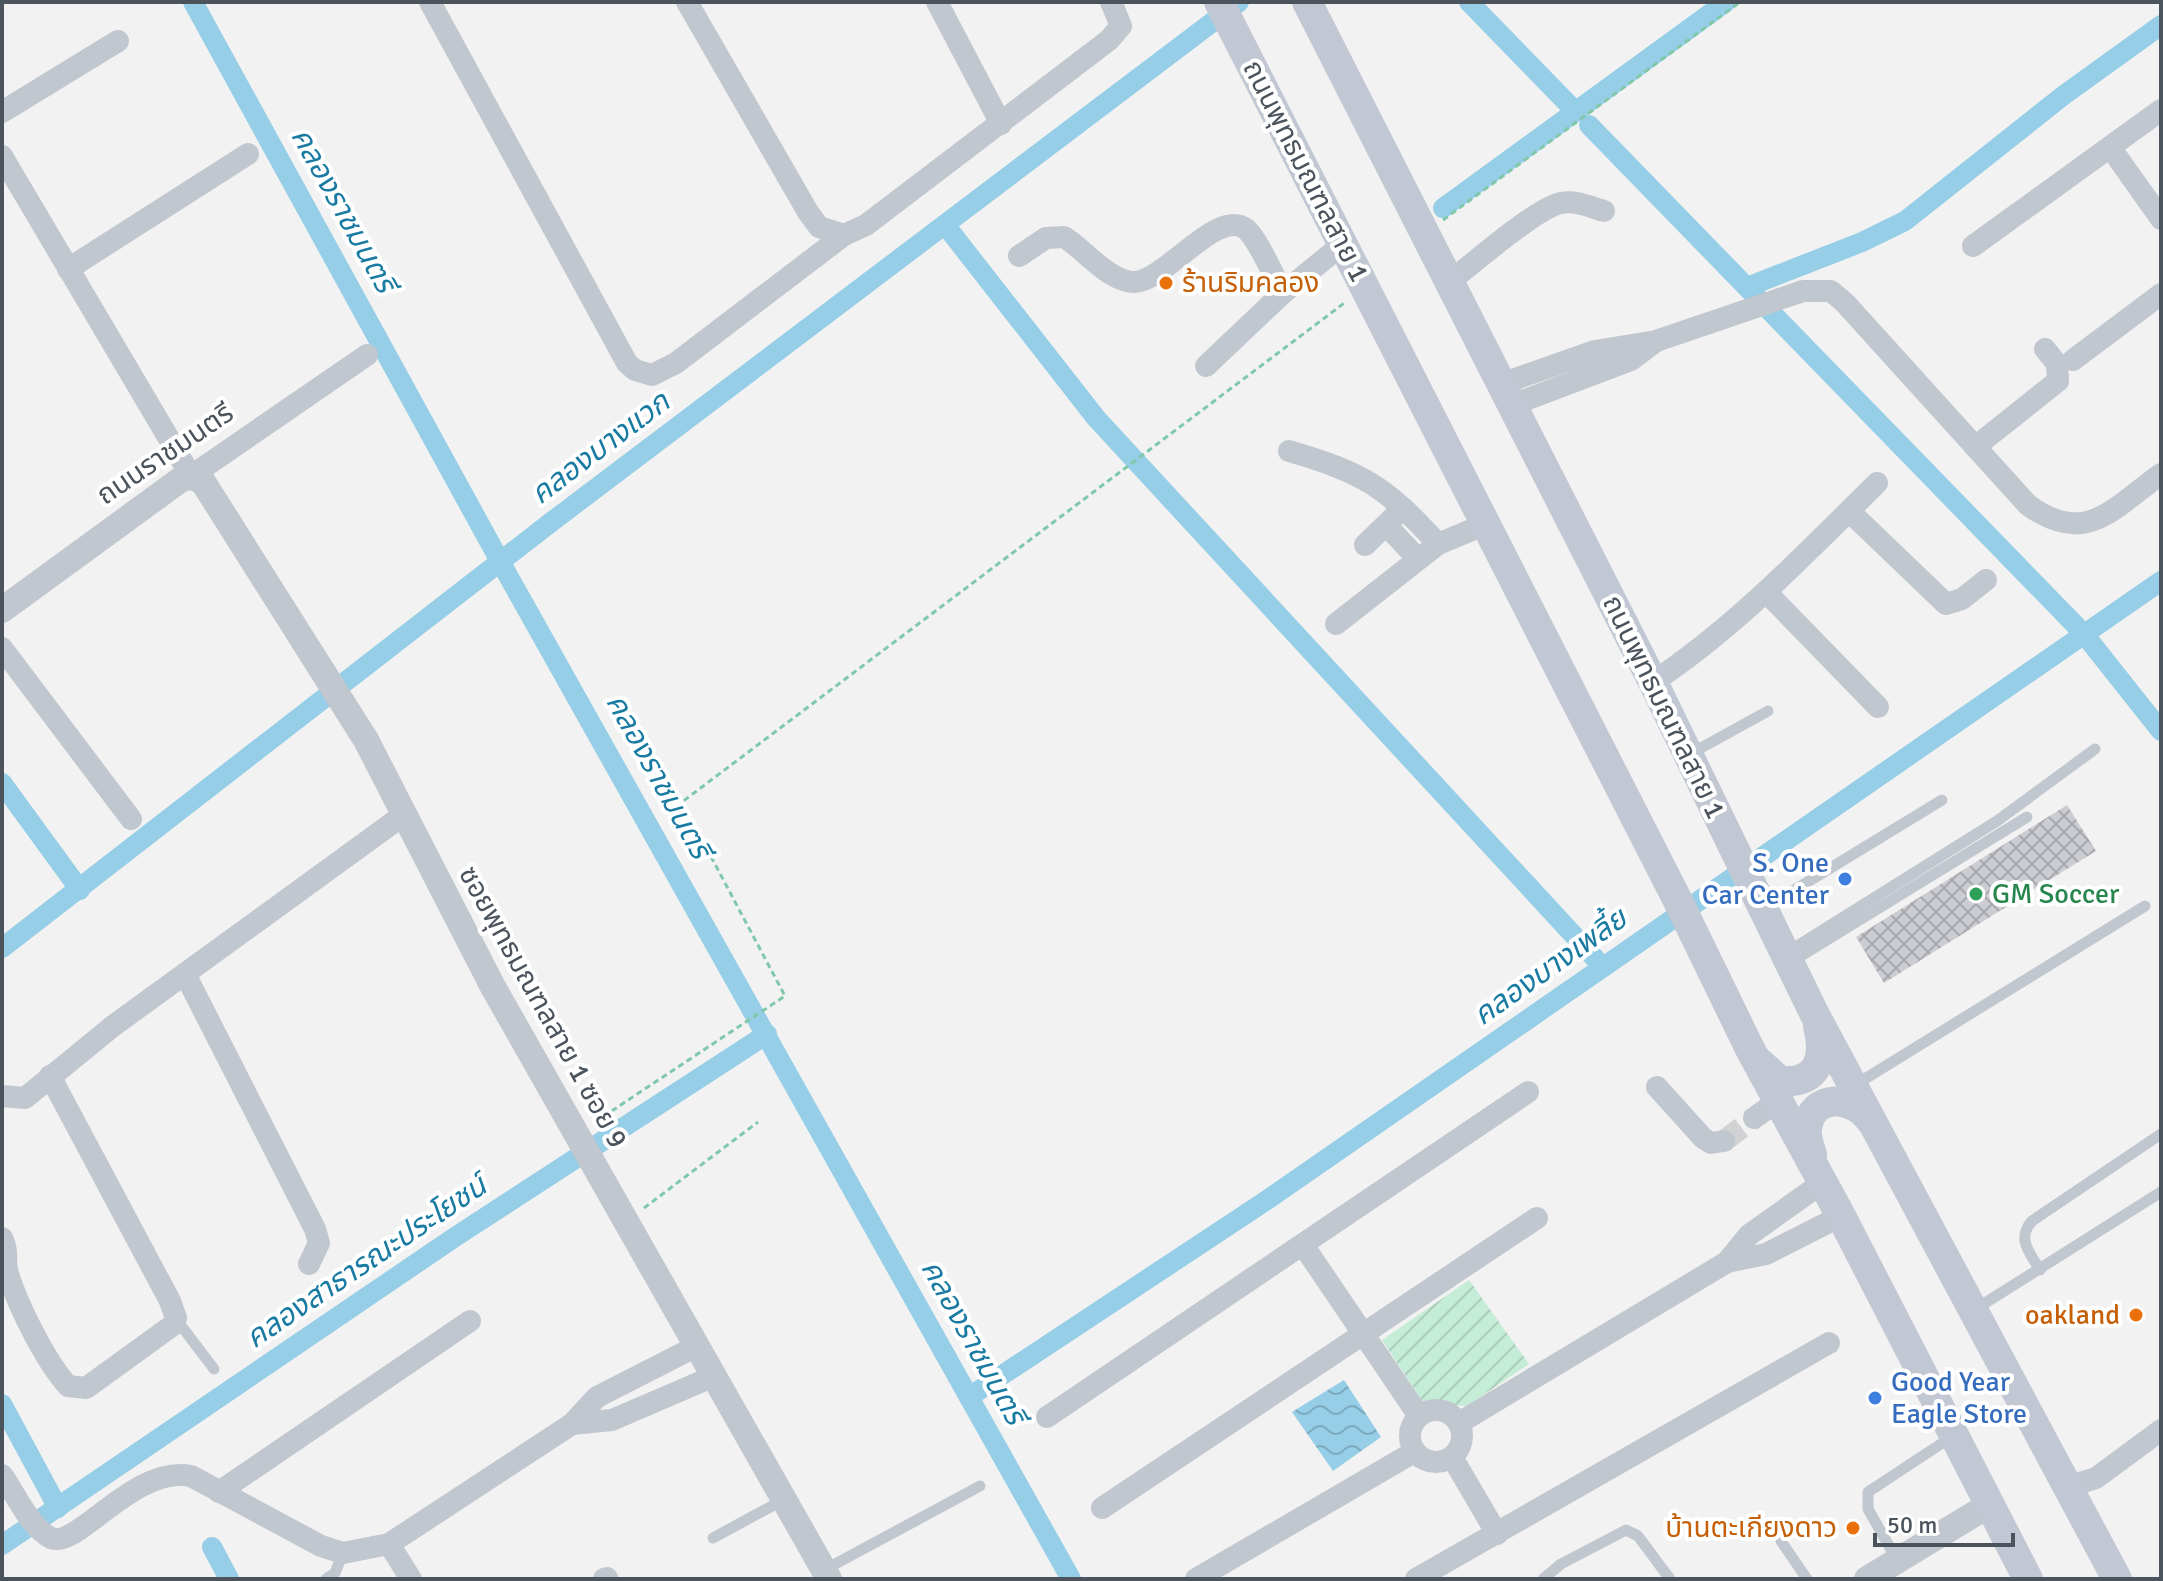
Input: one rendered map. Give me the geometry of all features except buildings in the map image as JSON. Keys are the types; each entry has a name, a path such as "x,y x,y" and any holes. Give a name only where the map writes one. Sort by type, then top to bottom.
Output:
{"main road":[{"name":"ถนนพุทธมณฑลสาย 1","path":"1219,2 1679,903 1750,1049 1766,1110 1818,1176 1841,1216 2028,1579"},
{"name":"ถนนพุทธมณฑลสาย 1","path":"1307,2 1653,682 1814,1013 1973,1310 2081,1482 2117,1579"},
{"path":"1750,1049 1770,1075 1780,1081 1801,1080 1815,1070 1822,1052 1814,1013"},
{"path":"1818,1176 1807,1131 1811,1116 1823,1104 1842,1100 1857,1105 1881,1138"}],"street":[{"path":"430,2 627,363 635,370 652,375 676,363 844,235 866,225 1109,40 1121,26 1111,2"},
{"path":"687,2 808,212 819,227 844,235"},
{"path":"937,2 1001,124"},
{"path":"2,112 118,41"},
{"path":"1973,246 2161,110"},
{"path":"2110,147 2161,219"},
{"path":"68,269 248,154"},
{"path":"2,156 191,476"},
{"path":"1449,282 1542,212 1560,203 1578,203 1604,211"},
{"path":"1019,256 1046,238 1064,237 1119,279 1136,282 1152,276 1219,228 1234,224 1247,230 1283,293"},
{"path":"1206,366 1283,293 1344,243"},
{"path":"1507,395 1595,351 1656,341 1779,298 1819,288 1831,291 2028,505 2050,521 2070,526 2094,522 2161,474"},
{"path":"2073,360 2161,294"},
{"path":"1975,447 2058,381 2057,364 2045,349"},
{"name":"ถนนราชมนตรี","path":"3,607 367,355"},
{"path":"1289,451 1358,474 1403,508 1438,544"},
{"name":"ซอยพุทธมณฑลสาย 1 ซอย 9","path":"191,476 203,482 313,662 366,740 402,816 576,1134 826,1575"},
{"path":"1653,682 1704,648 1767,593 1877,483"},
{"path":"1365,545 1403,508"},
{"path":"1849,511 1946,604 1962,599 1986,580"},
{"path":"1336,624 1438,544 1486,524"},
{"path":"1386,525 1418,559"},
{"path":"1767,593 1878,707"},
{"path":"2,648 131,819"},
{"path":"2,1096 25,1098 185,974 402,816"},
{"path":"185,974 315,1229 319,1243 309,1264"},
{"path":"2,1238 8,1248 7,1271 17,1298 68,1386 86,1388 107,1375 164,1334 176,1318 50,1076"},
{"path":"1657,1087 1703,1138 1711,1143 1724,1141"},
{"path":"1047,1417 1528,1092"},
{"path":"1727,1262 1749,1235 1818,1176"},
{"path":"1459,1423 1727,1262 1766,1254 1841,1216"},
{"path":"1102,1508 1537,1218"},
{"path":"1303,1245 1419,1416"},
{"path":"219,1492 470,1321"},
{"path":"1416,1579 1829,1343"},
{"path":"2,1475 33,1520 52,1539 67,1539 125,1495 157,1477 174,1473 191,1476 321,1546 343,1553 389,1544 572,1424 597,1397 695,1347"},
{"path":"572,1424 612,1420 712,1377"},
{"path":"1444,1411 1459,1423 1462,1441 1452,1457 1432,1463 1414,1452 1409,1433 1419,1416 1426,1412 1444,1411"},
{"path":"2081,1482 2161,1430"},
{"path":"1196,1579 1414,1452"},
{"path":"1452,1457 1497,1534"},
{"path":"1867,1579 1989,1505"},
{"path":"389,1544 411,1579"}],"lane":[{"path":"1689,755 1768,711"},
{"path":"1788,957 1997,821 2095,749"},
{"path":"1757,897 1942,800"},
{"path":"1788,957 2027,817"},
{"path":"1854,1085 2145,906"},
{"path":"2040,1270 2024,1243 2025,1229 2032,1221 2161,1134"},
{"path":"1973,1310 2161,1192"},
{"path":"176,1318 214,1369"},
{"path":"1897,1561 1868,1509 1868,1492 1954,1435"},
{"path":"826,1575 980,1486"},
{"path":"713,1538 783,1500"},
{"path":"1543,1579 1561,1564 1626,1530 1638,1536 1670,1579"},
{"path":"1781,1541 1807,1579"},
{"path":"326,1579 335,1573 343,1553"}],"path":[{"path":"1425,234 1740,2"},
{"path":"576,1134 785,996 682,802 1366,287"},
{"path":"625,1222 758,1122"}],"green space":[{"path":"1469,1280 1529,1364 1467,1406 1424,1404 1382,1340"}],"water":[{"path":"1344,1380 1381,1437 1333,1471 1292,1412"}],"waterway":[{"name":"คลองราชมนตรี","path":"193,2 501,563 1071,1579"},
{"name":"คลองบางแวก","path":"2,948 550,523 1239,2"},
{"path":"1469,2 1575,111"},
{"path":"1443,208 1726,2"},
{"path":"1747,287 1862,242 1905,221 2064,95 2161,25"},
{"path":"1589,125 2084,634 2161,731"},
{"path":"946,226 1096,418 1603,967"},
{"name":"คลองบางเพลี้ย","path":"969,1397 1264,1202 2161,581"},
{"path":"2,783 80,890"},
{"name":"คลองสาธารณะประโยชน์","path":"2,1545 455,1237 767,1034"},
{"path":"2,1404 58,1508"},
{"path":"212,1547 229,1579"}],"tunnel":[{"path":"1724,1141 1754,1118"}],"place":[{"name":"ร้านริมคลอง","path":"1166,283"},
{"name":"S. One Car Center","path":"1845,879"},
{"name":"GM Soccer","path":"1976,894"},
{"name":"oakland","path":"2136,1315"},
{"name":"Good Year Eagle Store","path":"1875,1398"},
{"name":"บ้านตะเกียงดาว","path":"1853,1528"}]}
